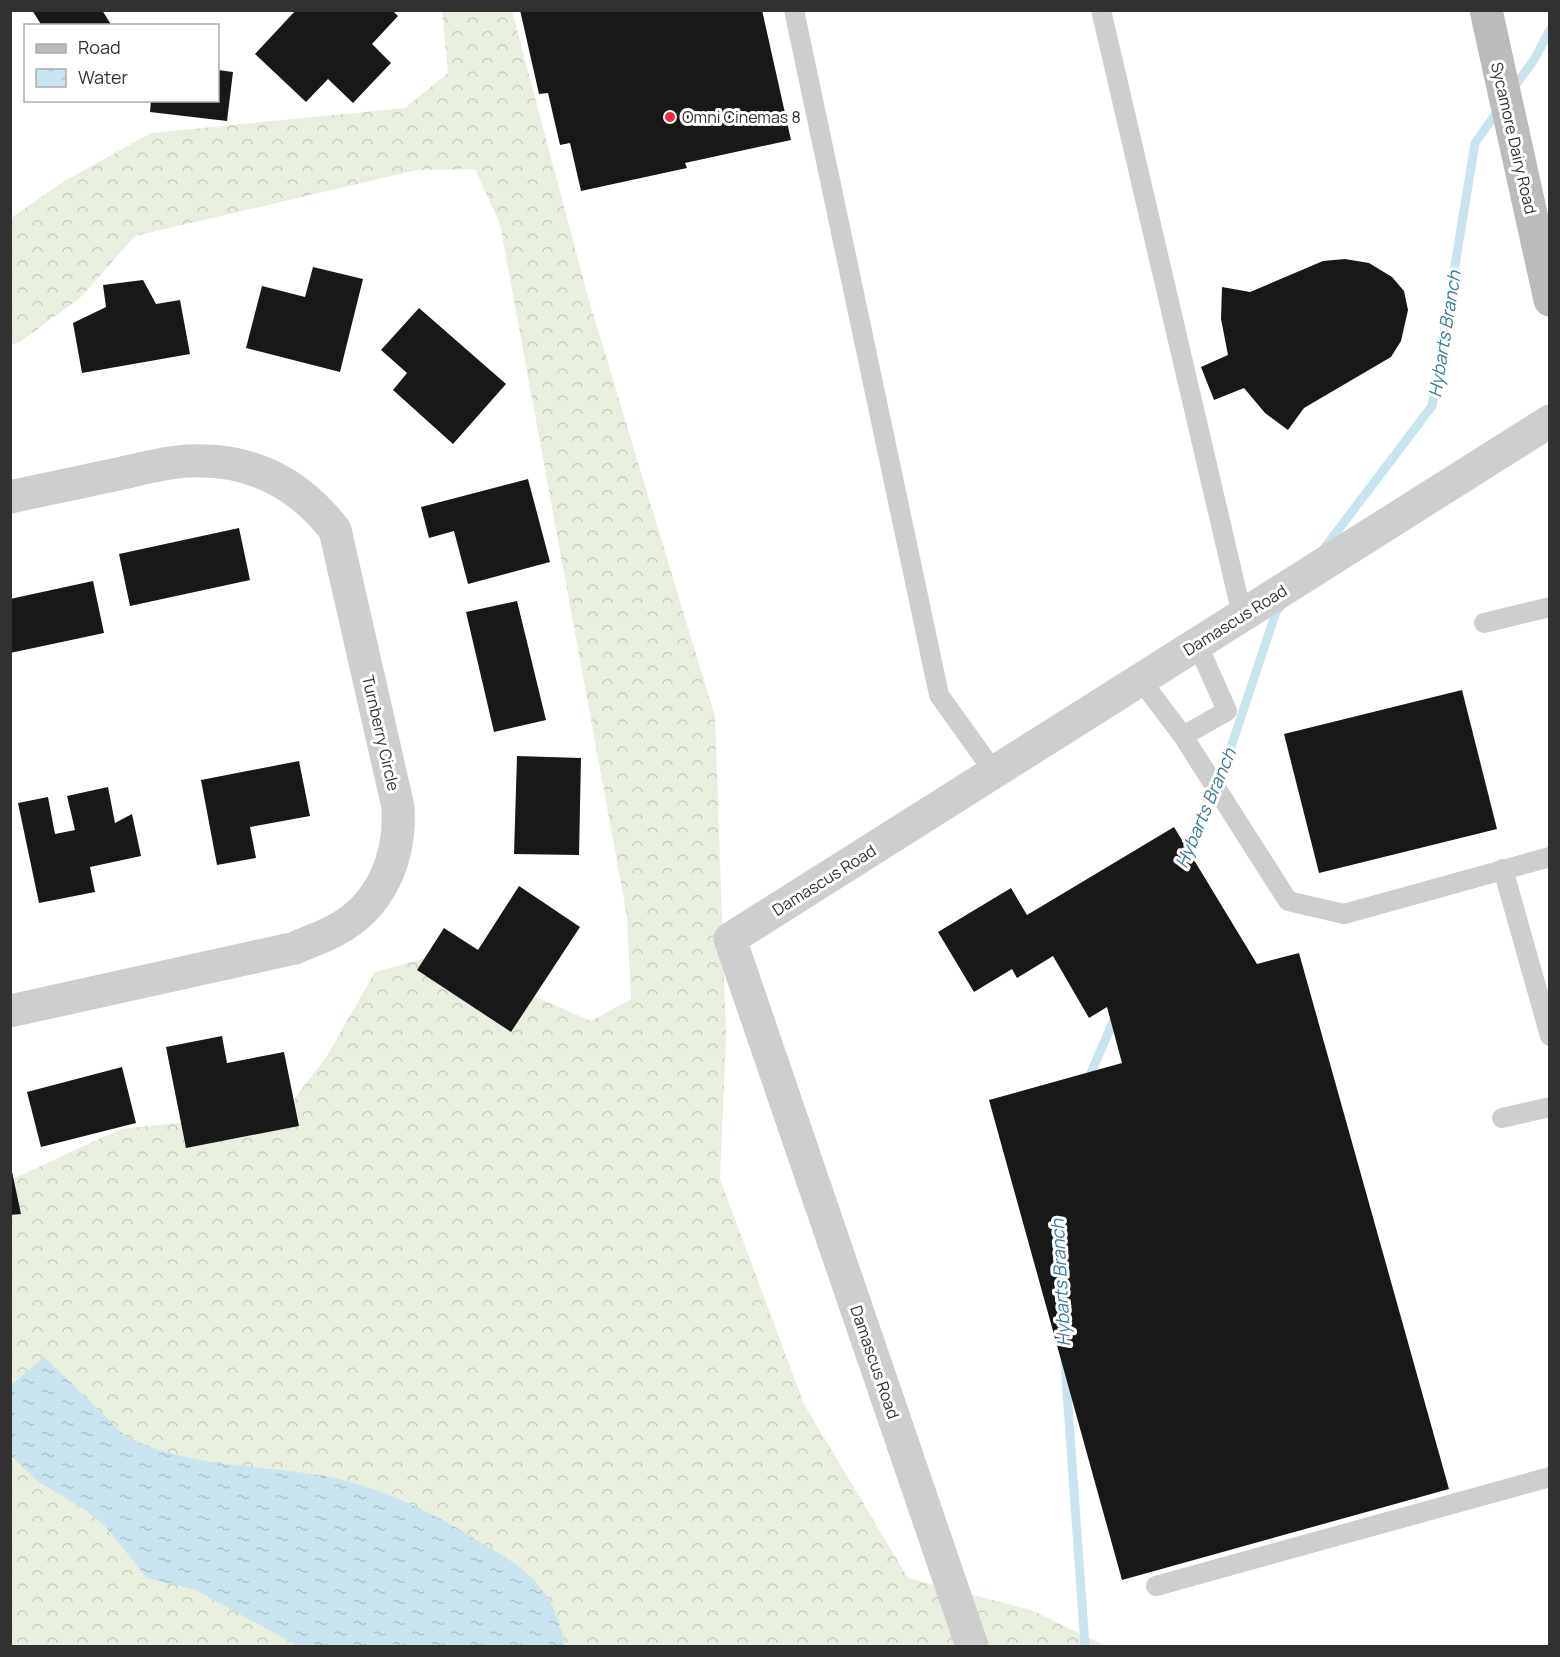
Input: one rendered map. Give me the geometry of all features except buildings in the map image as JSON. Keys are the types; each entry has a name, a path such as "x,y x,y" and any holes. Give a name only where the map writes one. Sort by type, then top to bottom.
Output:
{"main road":[{"name":"Sycamore Dairy Road","path":"1486,10 1550,300"}],"street":[{"name":"Damascus Road","path":"972,1647 730,939 1550,421"},
{"name":"Turnberry Circle","path":"10,497 167,463 209,461 251,468 271,476 306,498 322,513 334,530 398,807 400,828 397,849 390,870 380,888 368,906 352,920 334,931 295,948 10,1011"}],"lane":[{"path":"794,10 939,695 994,772"},
{"path":"1101,10 1242,615"},
{"path":"1485,623 1550,607"},
{"path":"1183,736 1227,711 1197,644"},
{"path":"1140,679 1183,736 1288,901 1344,914 1550,857"},
{"path":"1503,869 1550,1036"},
{"path":"1502,1118 1550,1107"},
{"path":"1156,1586 1502,1488 1550,1477"}],"green space":[{"path":"442,11 512,11 588,297 715,717 726,1036 720,1179 804,1404 908,1578 1031,1610 1106,1646 11,1646 10,1180 121,1129 285,1111 327,1056 375,972 448,952 522,991 591,1021 631,999 627,916 500,224 475,169 417,170 135,236 80,298 20,342 11,345 11,218 63,182 151,133 405,108 448,73"}],"water":[{"path":"44,1357 130,1438 180,1456 233,1465 313,1474 358,1484 394,1497 447,1522 512,1562 536,1583 554,1609 565,1646 298,1646 196,1590 147,1578 106,1527 87,1511 39,1482 11,1456 11,1385"}],"waterway":[{"name":"Hybarts Branch","path":"1513,89 1535,58 1550,30"},
{"name":"Hybarts Branch","path":"1323,550 1432,406 1475,143 1500,108"},
{"name":"Hybarts Branch","path":"1183,859 1232,744 1276,612 1282,604"},
{"name":"Hybarts Branch","path":"1087,1082 1116,1015"},
{"name":"Hybarts Branch","path":"1065,1364 1085,1646"}],"place":[{"name":"Omni Cinemas 8","path":"670,117"}]}
